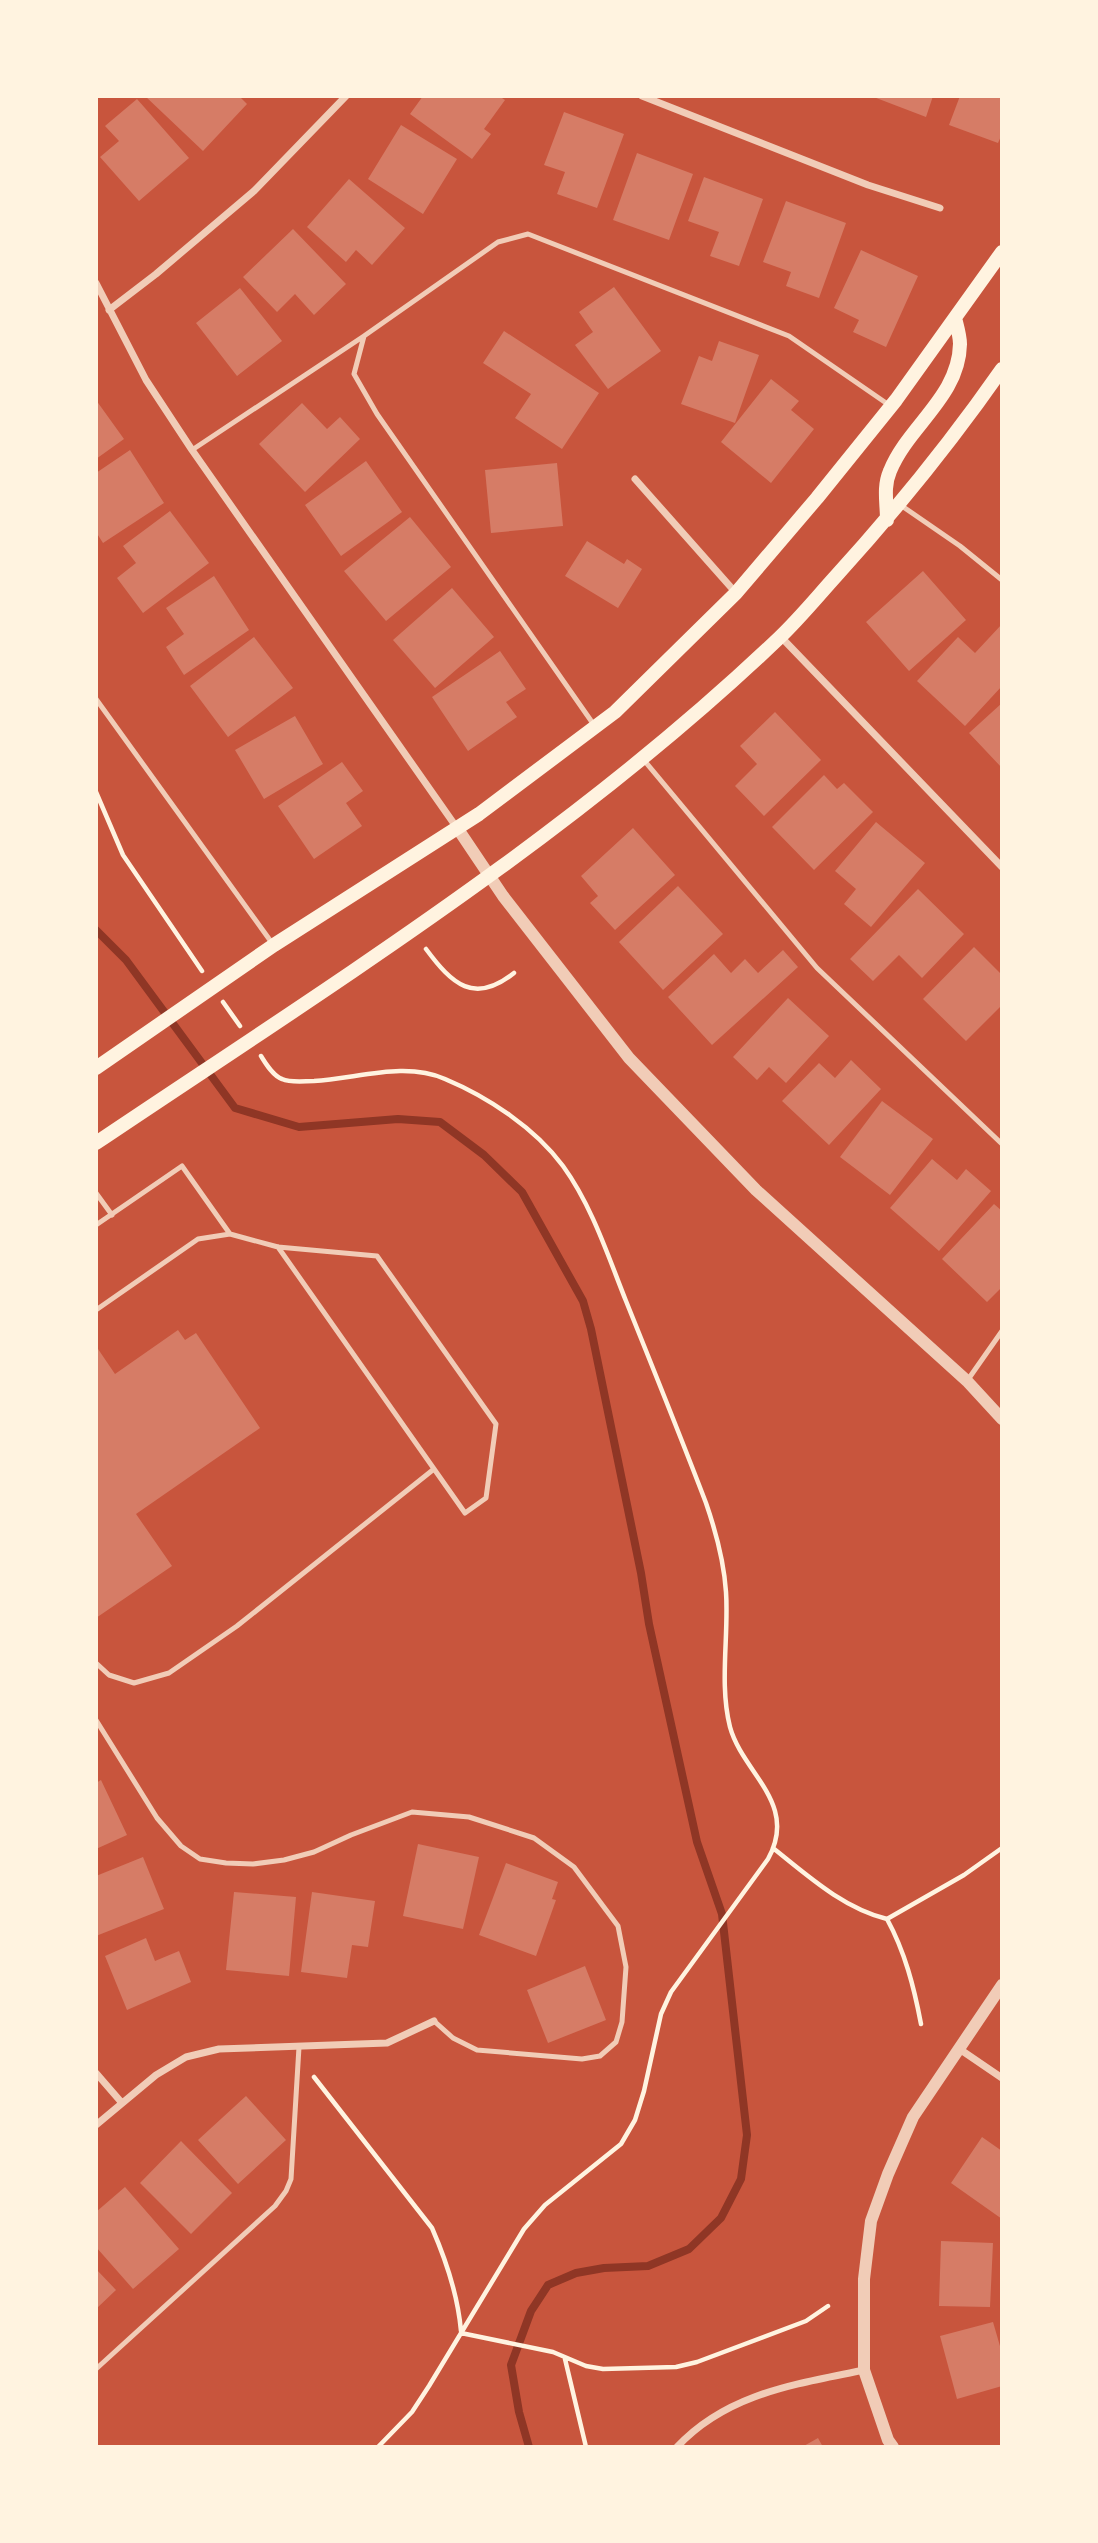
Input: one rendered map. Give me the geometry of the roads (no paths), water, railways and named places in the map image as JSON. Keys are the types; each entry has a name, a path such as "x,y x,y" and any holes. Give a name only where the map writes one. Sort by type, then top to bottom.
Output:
{"main road":[{"path":"96,1068 274,945 458,829 615,712 736,593 817,498 892,407 1002,252"},
{"path":"887,520 885,486 889,472 923,420 944,396 955,371 960,344 955,317"},
{"path":"96,1143 491,875 643,759 781,637 887,520 1002,369"}],"street":[{"path":"109,310 254,191 345,96"},
{"path":"642,96 868,186 940,208"},
{"path":"96,283 146,380 192,450 527,928 629,1058 756,1190 967,1381 1002,1419"},
{"path":"635,479 736,593"},
{"path":"781,637 1002,867"},
{"path":"893,2447 888,2440 864,2370 864,2279 871,2221 913,2117 1002,1985"},
{"path":"96,2125 156,2075 186,2057 219,2049 387,2043 434,2021"},
{"path":"958,2048 1002,2078"},
{"path":"96,2073 122,2104"},
{"path":"677,2447 714,2416 742,2400 769,2390 864,2370"}],"lane":[{"path":"192,450 364,336 498,242 528,234 789,336 892,407"},
{"path":"364,336 354,374 377,414 595,727"},
{"path":"899,505 960,546 1002,580"},
{"path":"96,699 274,945"},
{"path":"643,759 817,968 1002,1144"},
{"path":"96,1225 182,1166 230,1234"},
{"path":"96,1193 112,1215"},
{"path":"96,1310 198,1239 230,1234 278,1247 377,1256 496,1424 486,1498 465,1513 278,1247"},
{"path":"967,1381 1002,1331"},
{"path":"96,1663 109,1675 134,1683 169,1673 237,1626 434,1469"},
{"path":"96,1720 157,1818 181,1846 200,1859 253,1864 284,1860 314,1852 412,1812 469,1817 534,1838 574,1867 618,1926 626,1967 622,2022 616,2042 600,2056 582,2059 478,2050 453,2038 434,2021"},
{"path":"96,2369 275,2206 286,2191 291,2179 299,2047"}],"waterway":[{"path":"96,930 126,960 235,1108 299,1127 398,1119 440,1122 484,1155 522,1192 583,1301 591,1329 649,1624 697,1842 722,1914 747,2135 741,2179 721,2218 689,2249 648,2266 604,2268 576,2273 548,2285 531,2311 511,2365 519,2412 529,2447"}]}
